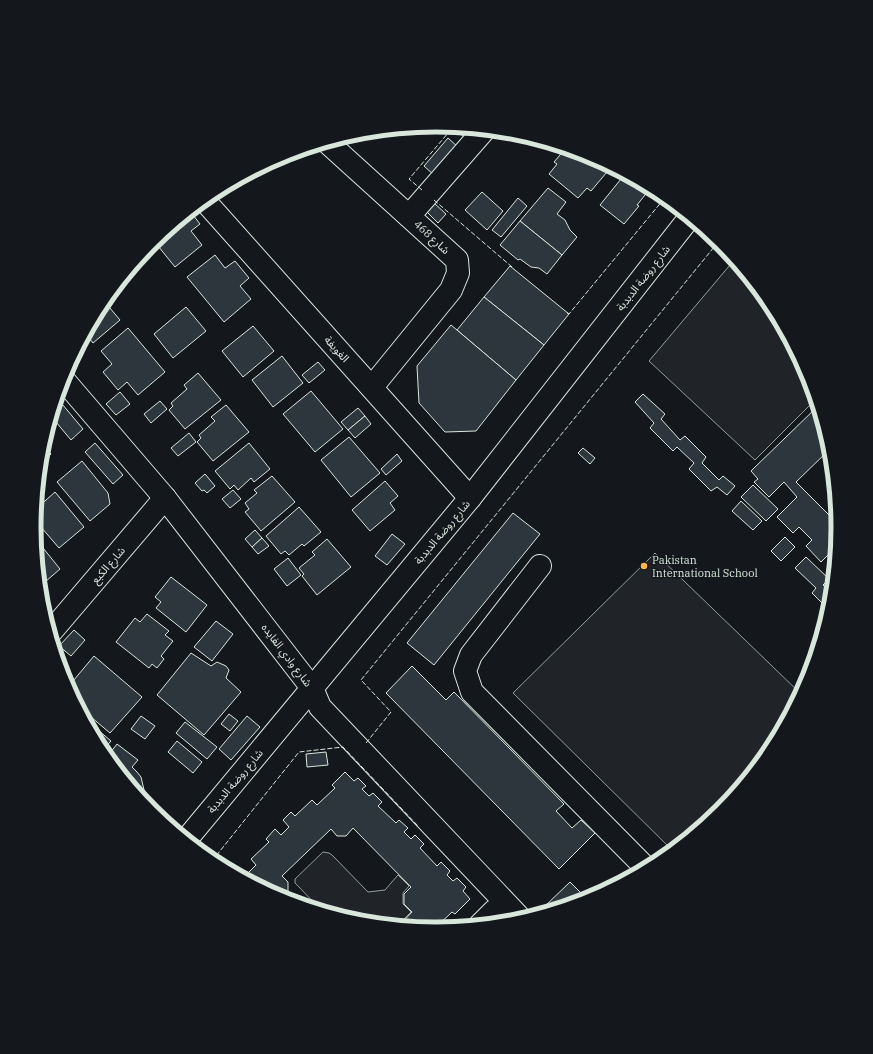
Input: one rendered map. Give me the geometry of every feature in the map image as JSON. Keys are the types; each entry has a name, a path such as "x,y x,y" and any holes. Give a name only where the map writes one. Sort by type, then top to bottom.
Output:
{"street":[{"path":"409,216 480,134"},
{"name":"شارع 468","path":"331,146 457,260 458,272 451,290 372,387"},
{"name":"الغويفة","path":"208,204 470,498"},
{"name":"شارع روضة الدبدبة","path":"190,836 470,498 687,221"},
{"name":"شارع وادي الفايده","path":"68,385 165,498 312,688 320,708 517,914"},
{"name":"شارع الكبع","path":"54,628 165,498"},
{"path":"540,566 471,655 465,671 467,678 472,692 643,865"}],"shaded area":[{"path":"731,263 750,286 779,329 802,376 812,403 755,460 649,361"},
{"path":"655,553 797,690 779,725 765,747 734,788 716,807 669,847 513,693"},
{"path":"323,852 329,853 368,892 385,890 398,875 409,886 403,893 403,904 411,912 402,921 359,915 315,904 295,883 295,879"}],"building":[{"path":"458,132 470,133 465,138"},
{"path":"448,138 459,148 435,176 424,166"},
{"path":"563,152 608,171 591,191 587,188 578,198 549,174 557,164 554,162"},
{"path":"622,178 646,191 645,195 637,205 639,206 624,224 600,205"},
{"path":"548,188 566,202 557,214 565,220 570,230 577,237 562,255 520,221"},
{"path":"482,192 503,211 487,230 465,210"},
{"path":"518,198 527,206 501,237 492,230"},
{"path":"433,202 446,214 438,223 425,210"},
{"path":"193,215 200,224 191,231 202,245 175,267 158,246"},
{"path":"520,221 562,255 547,274 539,268 531,267 520,259 518,260 500,245"},
{"path":"215,255 225,268 235,261 249,278 240,286 251,299 224,322 187,277"},
{"path":"510,266 569,314 544,345 484,297"},
{"path":"484,297 544,345 516,380 457,330"},
{"path":"108,306 120,320 93,343 89,338"},
{"path":"186,307 206,331 173,358 154,334"},
{"path":"451,325 516,380 476,431 445,432 419,403 417,366"},
{"path":"253,326 274,351 243,377 222,351"},
{"path":"128,328 165,372 138,395 127,382 118,390 103,372 112,364 101,351"},
{"path":"282,356 303,383 273,407 252,380"},
{"path":"318,362 325,370 309,383 302,375"},
{"path":"198,373 221,400 185,429 169,410 173,406 171,403 187,389 184,385"},
{"path":"311,391 343,429 315,452 283,414"},
{"path":"120,392 130,404 116,415 106,404"},
{"path":"643,394 665,414 661,419 680,440 685,436 706,457 702,463 719,480 723,476 735,486 727,495 717,487 711,491 689,469 694,463 677,447 673,451 650,428 654,423 635,402"},
{"path":"160,401 167,409 151,423 144,414"},
{"path":"61,403 83,429 71,440 55,421"},
{"path":"226,405 249,432 213,461 197,442 201,438 199,435 215,421 211,417"},
{"path":"358,408 365,416 348,430 341,422"},
{"path":"814,410 825,454 796,482 832,518 831,552 821,562 806,546 812,540 799,527 793,533 777,517 797,497 784,482 769,497 754,482 758,479 751,471"},
{"path":"365,416 371,424 355,438 348,430"},
{"path":"189,433 196,442 178,456 171,448"},
{"path":"349,437 380,473 351,497 321,460"},
{"path":"95,443 123,475 113,484 85,452"},
{"path":"249,443 270,469 254,482 251,478 238,490 234,485 230,489 215,471"},
{"path":"583,448 595,458 590,464 578,453"},
{"path":"397,454 402,461 386,475 381,469"},
{"path":"82,461 108,493 110,504 90,521 57,482"},
{"path":"205,474 215,486 207,493 204,490 202,491 195,483"},
{"path":"272,476 295,502 261,531 245,512 249,509 245,503 257,493 254,490"},
{"path":"385,481 398,496 390,503 395,510 370,531 352,510"},
{"path":"753,485 778,509 766,521 741,497"},
{"path":"233,490 241,499 230,508 222,499"},
{"path":"55,492 84,527 59,548 41,527 42,504"},
{"path":"741,501 762,521 753,530 732,511"},
{"path":"299,507 321,532 304,546 302,544 289,555 285,551 281,554 266,536"},
{"path":"513,513 540,534 434,665 407,643"},
{"path":"255,530 262,538 252,547 245,539"},
{"path":"392,534 405,544 387,565 375,556"},
{"path":"785,537 795,547 781,561 771,551"},
{"path":"262,538 269,546 258,554 252,547"},
{"path":"327,539 351,567 317,595 302,576 304,574 299,568 315,555 312,552"},
{"path":"42,546 60,569 45,582 44,579"},
{"path":"806,557 829,579 823,585 827,589 824,605 812,593 816,588 795,568"},
{"path":"288,558 301,575 287,586 274,569"},
{"path":"171,577 207,605 186,632 156,608 161,602 155,597"},
{"path":"147,614 169,631 165,635 173,641 161,656 164,659 157,668 152,664 149,668 116,642 135,618 140,622"},
{"path":"216,621 233,634 212,661 194,647"},
{"path":"74,630 85,640 71,656 59,646"},
{"path":"191,653 211,666 217,662 226,666 229,670 226,678 241,692 204,735 157,695"},
{"path":"94,656 142,697 110,733 89,715 73,682"},
{"path":"412,666 446,700 454,692 564,804 556,811 572,828 581,820 595,833 559,869 386,693"},
{"path":"229,714 238,721 230,731 221,724"},
{"path":"141,716 155,726 145,739 131,729"},
{"path":"247,716 260,727 231,760 219,749"},
{"path":"185,722 217,747 207,759 176,733"},
{"path":"96,728 111,741 107,745"},
{"path":"177,741 202,762 193,773 168,752"},
{"path":"117,744 138,760 132,767 141,777 143,793 123,768 111,752"},
{"path":"326,752 328,765 307,767 306,754"},
{"path":"345,772 354,781 358,778 366,786 362,789 369,796 373,793 382,802 378,806 396,823 399,820 408,828 404,832 411,839 415,835 424,844 420,848 437,866 441,862 450,871 447,875 453,881 457,878 466,887 463,891 470,899 455,914 452,912 441,922 404,921 412,912 404,904 404,894 411,887 353,828 346,836 337,836 331,829 282,876 288,882 287,893 247,874 256,865 251,859 269,842 266,839 275,829 281,835 289,827 283,820 291,812 295,816 312,800 317,805 335,788 332,785"},
{"path":"570,882 582,894 564,902 543,908"}],"fence":[{"path":"422,190 409,179 449,132"},
{"path":"434,200 512,267"},
{"path":"567,313 569,314 661,202"},
{"path":"366,743 391,712 361,680 715,246"},
{"path":"216,856 299,752 343,747 418,826"}],"place":[{"name":"Pakistan International School","path":"644,566"}]}
